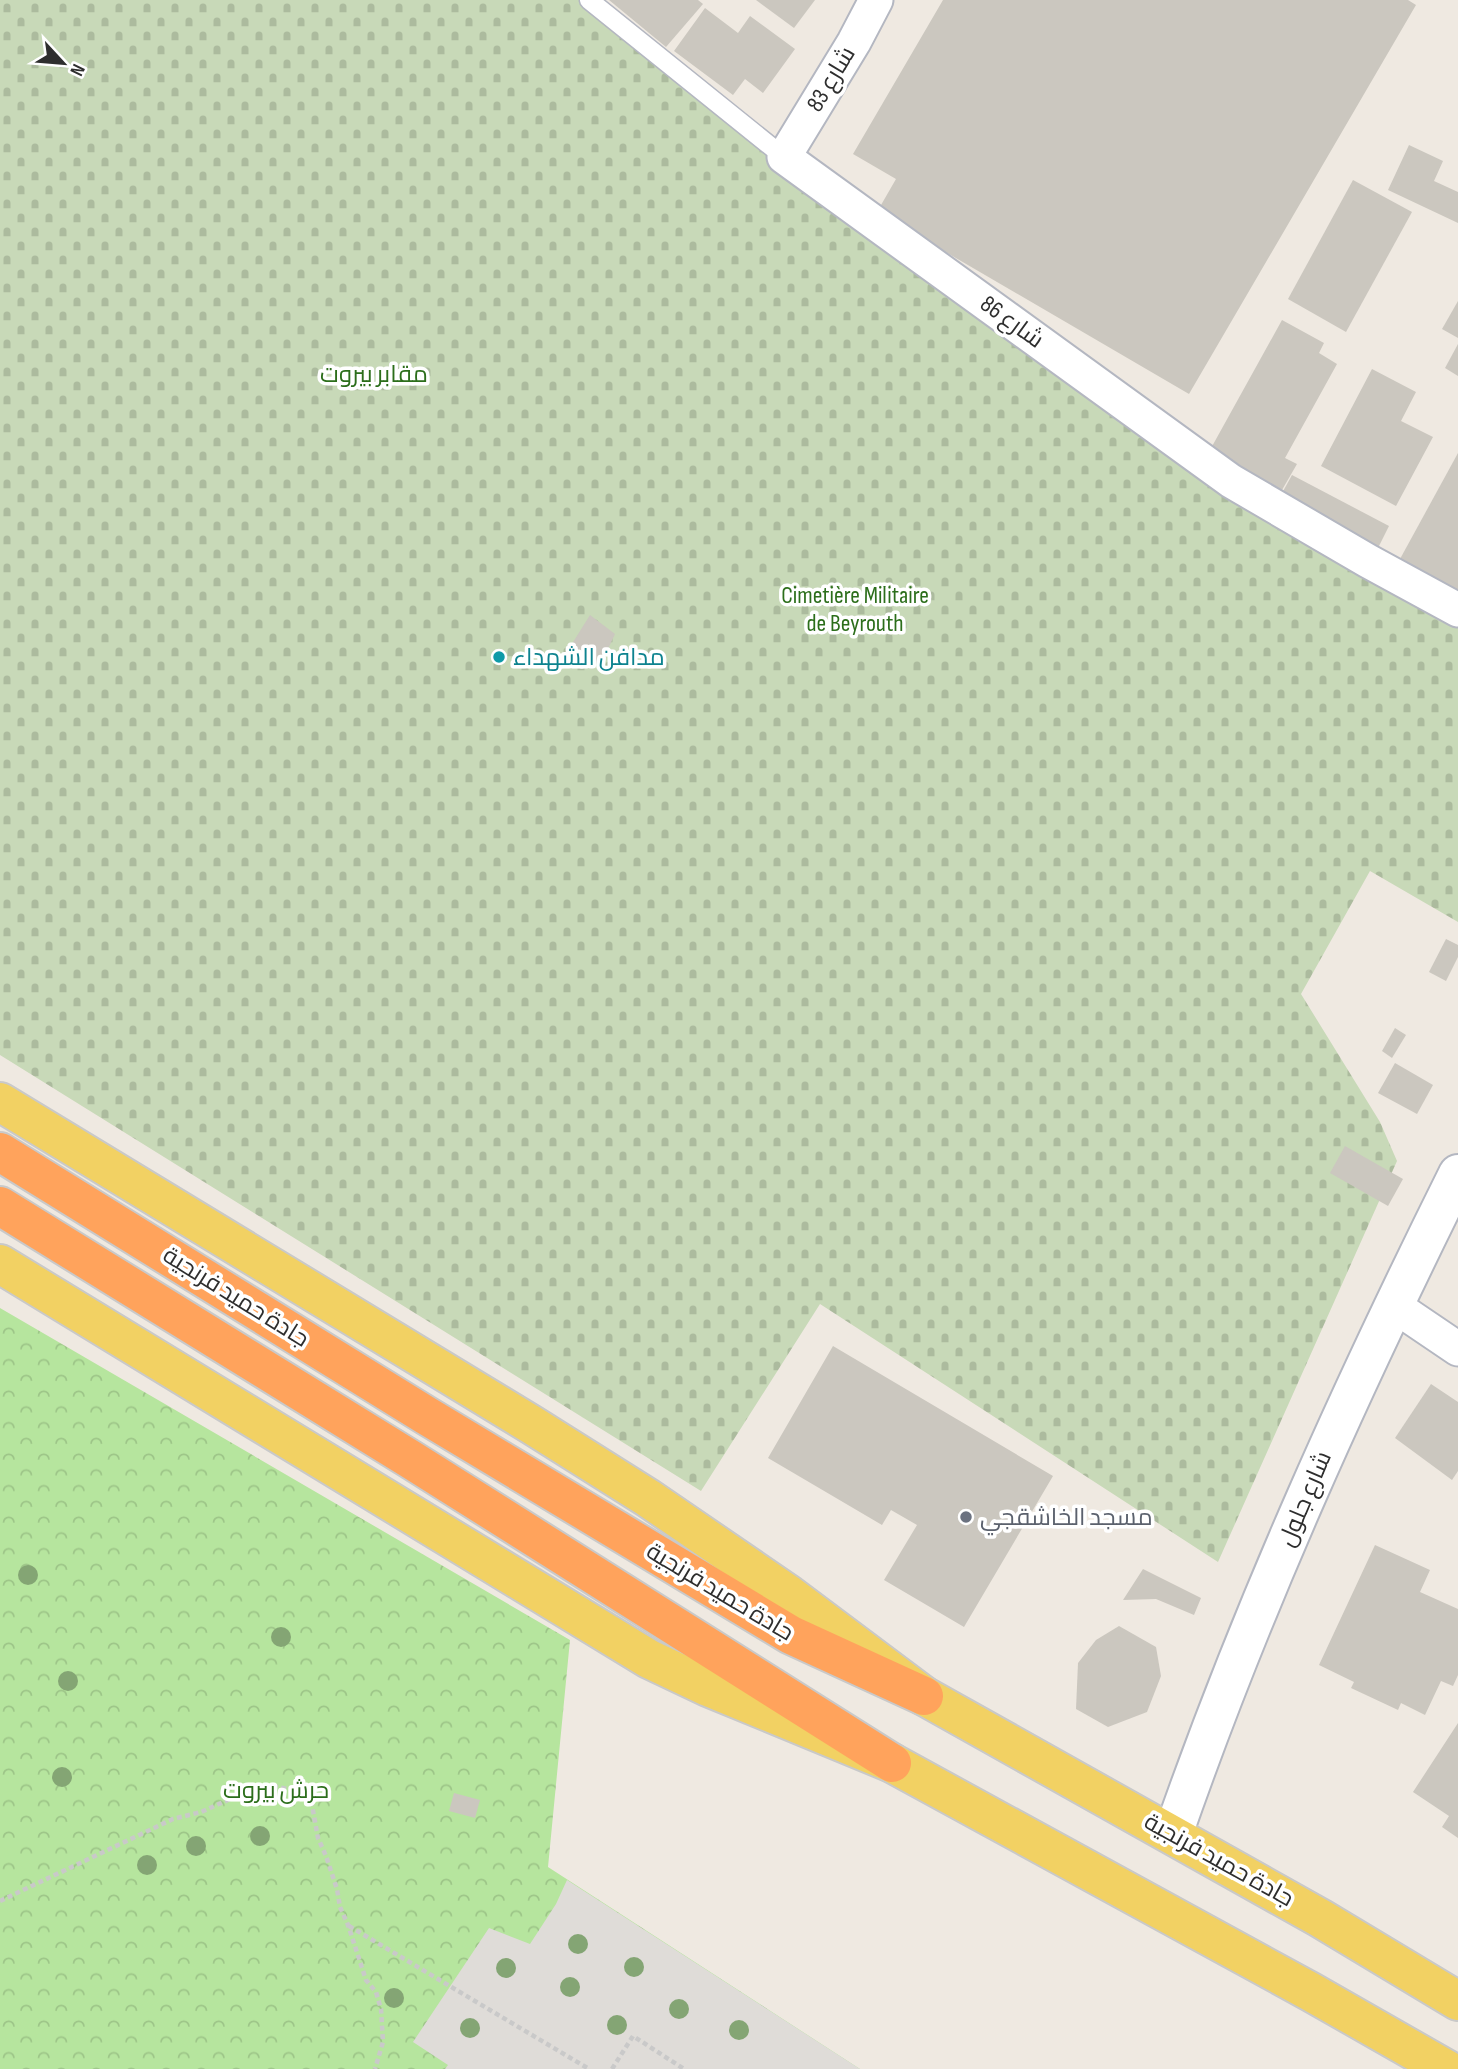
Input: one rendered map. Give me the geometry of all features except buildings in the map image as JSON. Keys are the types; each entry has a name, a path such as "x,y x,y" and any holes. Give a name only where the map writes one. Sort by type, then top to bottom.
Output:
{"highway":[{"name":"جادة حميد فرنجية","path":"0,1152 427,1416 791,1635 924,1696"},
{"name":"جادة حميد فرنجية","path":"0,1206 410,1459 892,1763"}],"main road":[{"path":"0,1102 532,1425 648,1499 777,1586 924,1696"},
{"name":"شارع جلول","path":"1173,1834 1257,1609 1327,1447 1458,1174"},
{"path":"0,1264 649,1659 708,1687 892,1763"},
{"name":"جادة حميد فرنجية","path":"924,1696 1387,1956 1458,2001"},
{"name":"جادة حميد فرنجية","path":"892,1763 1311,1992 1446,2069"}],"street":[{"name":"شارع 83","path":"784,157 854,42 876,0"},
{"name":"شارع 86","path":"784,157 1231,481 1367,561 1458,610"},
{"path":"1393,1305 1458,1349"}],"lane":[{"name":"شارع 86","path":"589,0 784,157"}],"path":[{"path":"0,1901 173,1819 201,1812 257,1787 273,1786 303,1792 312,1805 318,1838 337,1889 340,1907 366,1980 376,1992 381,2010 383,2042 375,2069"},
{"path":"348,1925 589,2069"},
{"path":"612,2069 633,2036 684,2069"}],"green space":[{"name":"مقابر بيروت","path":"0,0 581,0 916,269 1458,624 1458,922 1370,871 1301,994 1380,1122 1397,1161 1218,1562 820,1304 701,1491 0,1055"},
{"name":"حرش بيروت","path":"0,1308 570,1640 548,1867 860,2069 0,2069"}],"shaded area":[{"path":"567,1880 860,2069 445,2069 448,2065 413,2042 489,1928 530,1944 556,1904"}],"place":[{"name":"مدافن الشهداء","path":"499,657"},
{"name":"مسجد الخاشقجي","path":"966,1517"}],"park label":[{"name":"Cimetière Militaire de Beyrouth","path":"855,609"}]}
